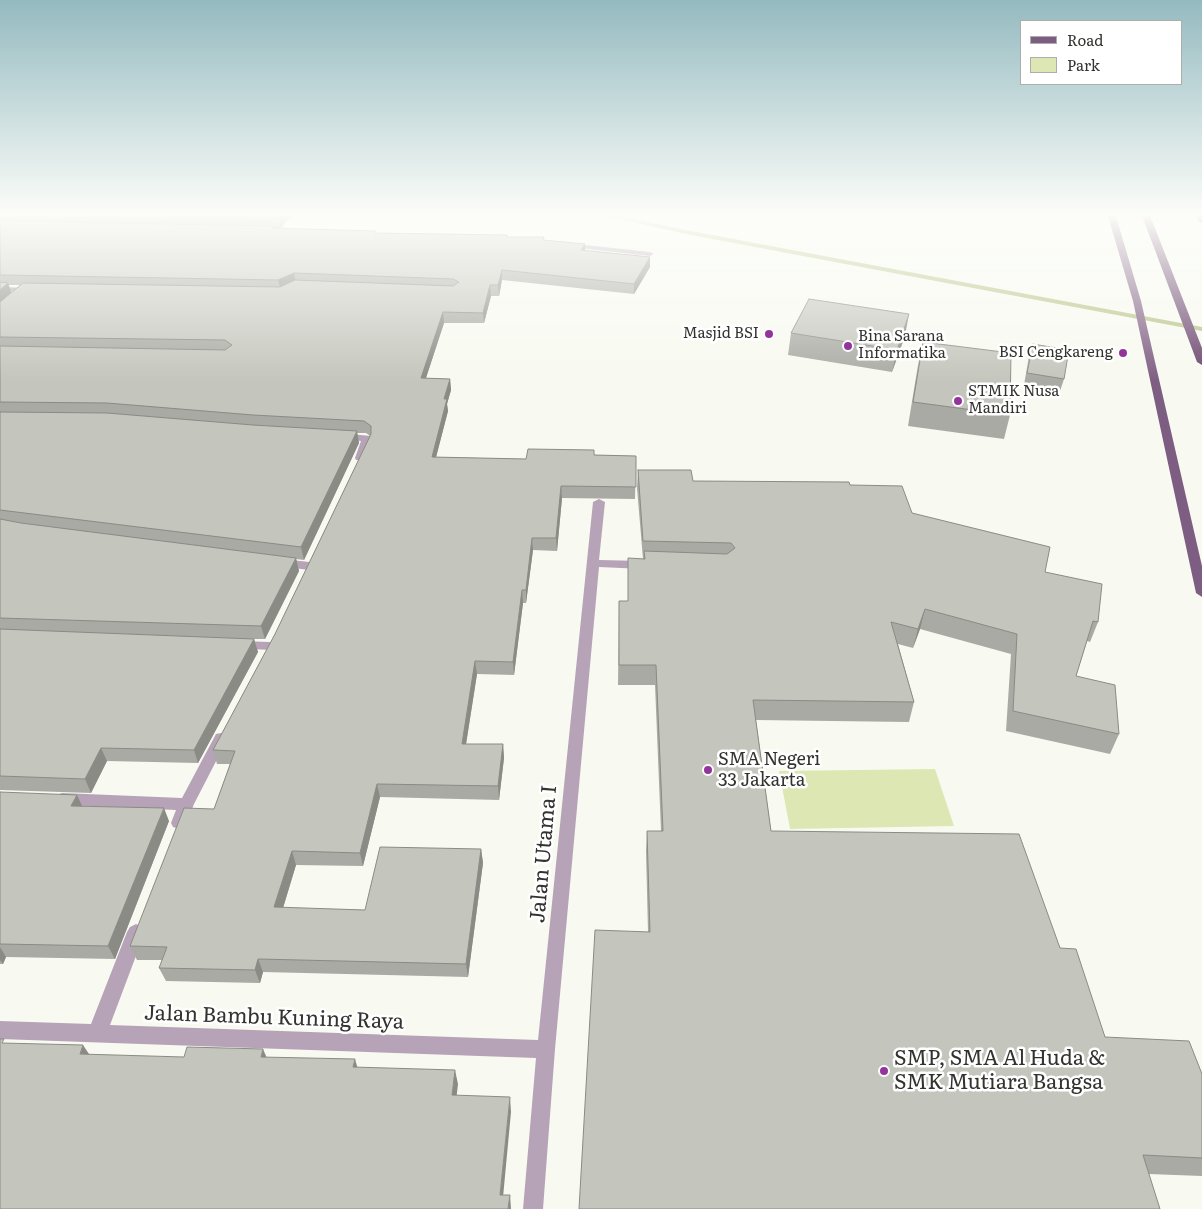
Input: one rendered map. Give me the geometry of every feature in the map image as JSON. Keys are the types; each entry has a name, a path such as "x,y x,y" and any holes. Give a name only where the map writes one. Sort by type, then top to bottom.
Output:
{"highway":[{"path":"1167,269 1201,359"}],"main road":[{"path":"1127,269 1137,302 1202,593"}],"street":[{"path":"0,289 43,290"},
{"path":"12,300 23,290"},
{"path":"334,436 366,438 366,445 354,471"},
{"name":"Jalan Utama I","path":"533,1209 546,1049 599,502"},
{"path":"270,561 309,566"},
{"path":"594,563 659,565"},
{"path":"231,644 272,641 261,664"},
{"path":"172,841 186,804 228,725"},
{"path":"49,799 186,804"},
{"path":"97,1034 143,915"},
{"name":"Jalan Bambu Kuning Raya","path":"0,1030 546,1049"}],"green space":[{"path":"935,769 954,826 790,829 779,771"}],"building":[{"path":"0,269 643,269 634,284 502,270 498,285 490,285 483,313 443,312 421,378 450,379 444,399 447,399 432,457 526,459 528,449 594,450 594,455 636,456 636,487 561,486 556,538 532,538 526,590 522,590 513,662 475,661 462,744 503,744 498,786 377,784 360,853 292,851 274,907 365,910 380,847 481,849 466,964 258,959 255,970 159,968 167,947 130,946 184,808 214,809 235,751 213,750 275,634 371,434 371,426 364,421 253,415 107,403 0,402 0,346 225,350 232,345 225,340 0,337 0,302 23,283 280,287 295,280 453,286 459,282 453,279 294,273 278,280 0,275"},
{"path":"0,282 8,283 0,290"},
{"path":"809,299 909,314 897,350 791,333"},
{"path":"923,342 1011,353 1010,415 913,402"},
{"path":"1033,344 1069,350 1064,379 1027,373"},
{"path":"0,412 107,413 357,431 301,547 0,510"},
{"path":"638,470 691,470 693,481 849,482 850,485 902,486 912,513 1050,547 1045,572 1102,584 1098,622 1093,621 1076,676 1115,685 1119,734 1013,711 1017,634 925,609 918,629 891,622 914,702 753,700 771,831 1019,834 1060,948 1076,949 1105,1037 1189,1041 1202,1074 1202,1158 1143,1155 1160,1209 579,1209 595,930 650,932 647,831 663,831 656,665 619,665 619,601 628,601 628,558 645,559 644,551 727,554 735,548 731,543 643,541"},
{"path":"0,519 296,558 261,626 0,618"},
{"path":"0,629 254,639 194,750 101,748 85,779 0,776"},
{"path":"0,792 77,795 71,806 164,808 108,946 0,944"},
{"path":"0,1039 4,1039 2,1043 83,1045 80,1054 184,1057 187,1047 263,1049 261,1057 355,1059 353,1067 455,1070 452,1095 510,1097 500,1195 510,1195 508,1209 0,1209"}],"waterway":[{"path":"885,269 1202,329"}],"place":[{"name":"Masjid BSI","path":"769,334"},
{"name":"Bina Sarana Informatika","path":"848,346"},
{"name":"BSI Cengkareng","path":"1123,353"},
{"name":"STMIK Nusa Mandiri","path":"958,401"},
{"name":"SMA Negeri 33 Jakarta","path":"708,770"},
{"name":"SMP, SMA Al Huda & SMK Mutiara Bangsa","path":"884,1071"}]}
